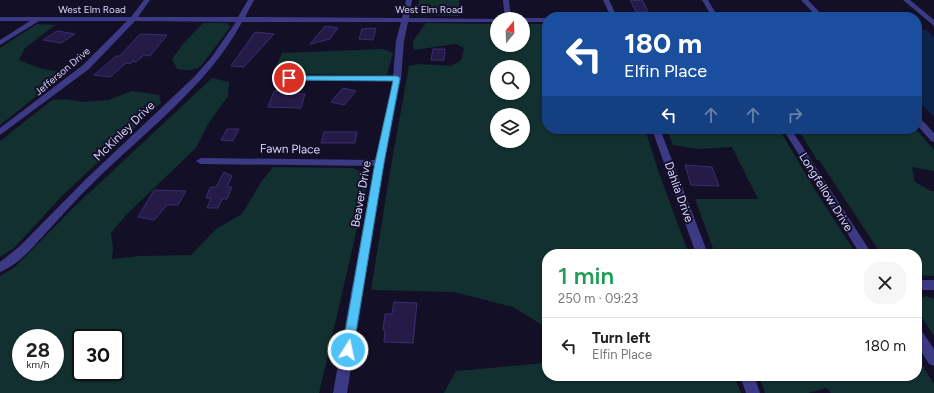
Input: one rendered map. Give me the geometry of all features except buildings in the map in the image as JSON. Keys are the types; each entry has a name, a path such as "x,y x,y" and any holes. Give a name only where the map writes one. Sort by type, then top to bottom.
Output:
{"street":[{"name":"Jefferson Drive","path":"0,132 86,68 133,19 147,0"},
{"name":"McKinley Drive","path":"0,267 7,264 23,250 88,182 196,80 214,60 242,18 251,0"},
{"name":"Beaver Drive","path":"340,393 379,163 397,78 400,41 408,12 409,0"},
{"path":"506,0 507,12"},
{"path":"606,0 612,12"},
{"path":"705,0 713,12"},
{"path":"804,0 817,12"},
{"path":"906,0 921,12"},
{"path":"922,13 933,22"},
{"name":"West Elm Road","path":"0,19 242,18 490,20"},
{"path":"0,43 36,20"},
{"path":"530,20 542,20"},
{"path":"922,22 933,22"},
{"path":"289,78 397,78"},
{"path":"922,126 934,139"},
{"name":"Dahlia Drive","path":"658,134 700,249"},
{"name":"Longfellow Drive","path":"790,134 863,249"},
{"name":"Fawn Place","path":"201,161 379,163"},
{"path":"922,285 934,285"},
{"path":"922,342 934,360"},
{"path":"749,381 753,393"}],"green space":[{"path":"419,0 459,0 459,16 425,15 417,10"},
{"path":"203,23 226,23 231,26 201,66 189,70 177,69 172,59 183,44"},
{"path":"426,23 490,24 490,52 530,52 530,24 542,24 542,134 647,134 659,173 687,249 542,249 542,325 513,307 454,292 371,290 409,66 420,64 451,66 461,60 464,48 456,44 414,50 413,41"},
{"path":"37,24 55,25 25,48 19,60 39,68 66,73 0,125 0,48"},
{"path":"383,49 393,53 387,75 288,74 276,67 282,53"},
{"path":"212,78 229,82 228,96 208,124 196,148 127,214 111,233 113,248 112,259 139,256 191,255 216,229 242,214 261,182 273,167 352,168 363,172 368,181 319,393 0,393 0,276 15,267 74,207"},
{"path":"132,91 159,95 161,103 63,195 14,248 0,257 0,141 52,100 66,99 82,102 108,100"},
{"path":"669,134 782,134 853,249 713,249 695,199 758,199 732,147 697,149 673,145"},
{"path":"801,134 920,134 934,150 934,171 912,167 915,182 931,191 934,191 934,276 922,275 922,249 878,249 819,160 817,160"},
{"path":"926,296 934,299 934,336 922,318 922,298"},
{"path":"542,363 542,381 736,381 741,393 444,393 456,371"},
{"path":"922,365 934,384 934,393 831,393 827,388 808,393 765,393 761,381 922,381"}],"water":[{"path":"922,30 926,30 934,37 934,117 922,105"}],"route":[{"path":"289,78 397,78 379,163 348,350"}]}
